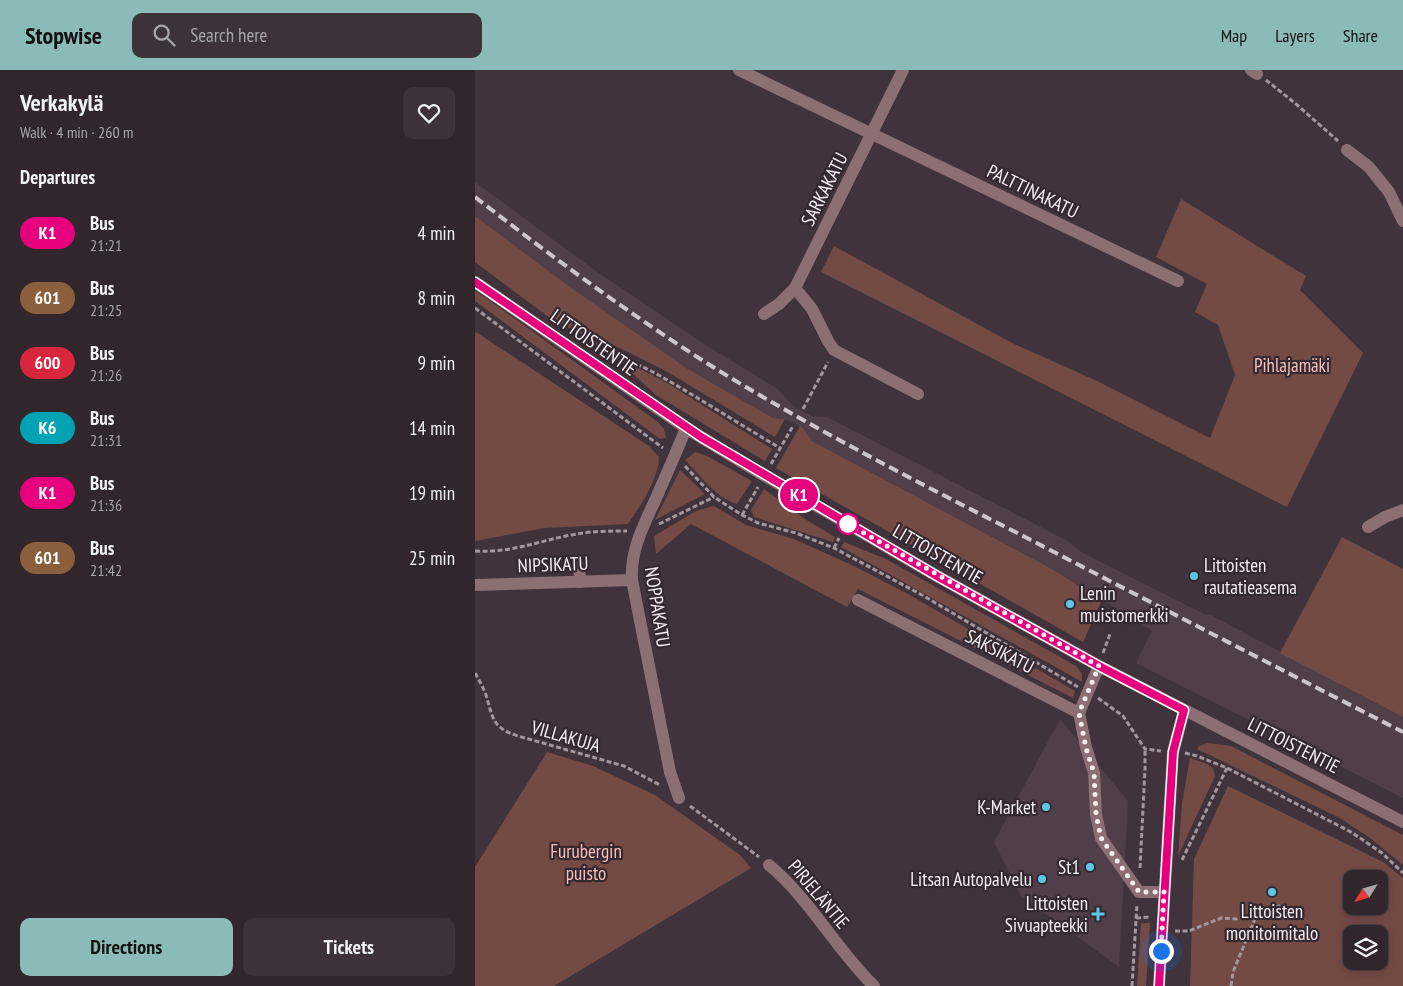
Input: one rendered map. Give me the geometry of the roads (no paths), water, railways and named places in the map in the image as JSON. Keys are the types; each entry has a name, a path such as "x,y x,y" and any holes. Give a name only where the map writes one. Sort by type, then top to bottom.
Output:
{"street":[{"name":"PALTTINAKATU","path":"739,70 1178,281"},
{"name":"SARKAKATU","path":"764,314 779,304 795,288 903,70"},
{"path":"1347,150 1369,167 1389,192 1403,220"},
{"name":"LITTOISTENTIE","path":"475,282 686,428 929,571 1099,666 1403,822"},
{"path":"795,288 812,309 828,341 835,350 918,394"},
{"name":"NOPPAKATU","path":"679,798 670,772 632,580 633,555 640,533 686,428"},
{"path":"1367,527 1403,510"},
{"path":"579,566 580,582"},
{"name":"NIPSIKATU","path":"475,585 632,580"},
{"name":"SAKSIKATU","path":"858,600 1079,713"},
{"path":"1099,666 1079,713 1086,748 1094,773 1096,814 1101,838 1139,892 1164,892"},
{"path":"1159,986 1173,752 1184,710"},
{"name":"PIRJELÄNTIE","path":"769,865 786,881 851,962 874,986"}],"railway":[{"path":"475,197 627,310 689,352 759,395 912,479 1403,732"}],"place":[{"name":"Littoisten rautatieasema","path":"1194,576"},
{"name":"Lenin muistomerkki","path":"1070,604"},
{"name":"K-Market","path":"1046,807"},
{"name":"St1","path":"1090,867"},
{"name":"Litsan Autopalvelu","path":"1042,879"},
{"name":"Littoisten monitoimitalo","path":"1272,892"},
{"name":"Littoisten Sivuapteekki","path":"1098,914"}],"park label":[{"name":"Pihlajamäki","path":"1292,365"},
{"name":"Furubergin puisto","path":"586,862"}]}
